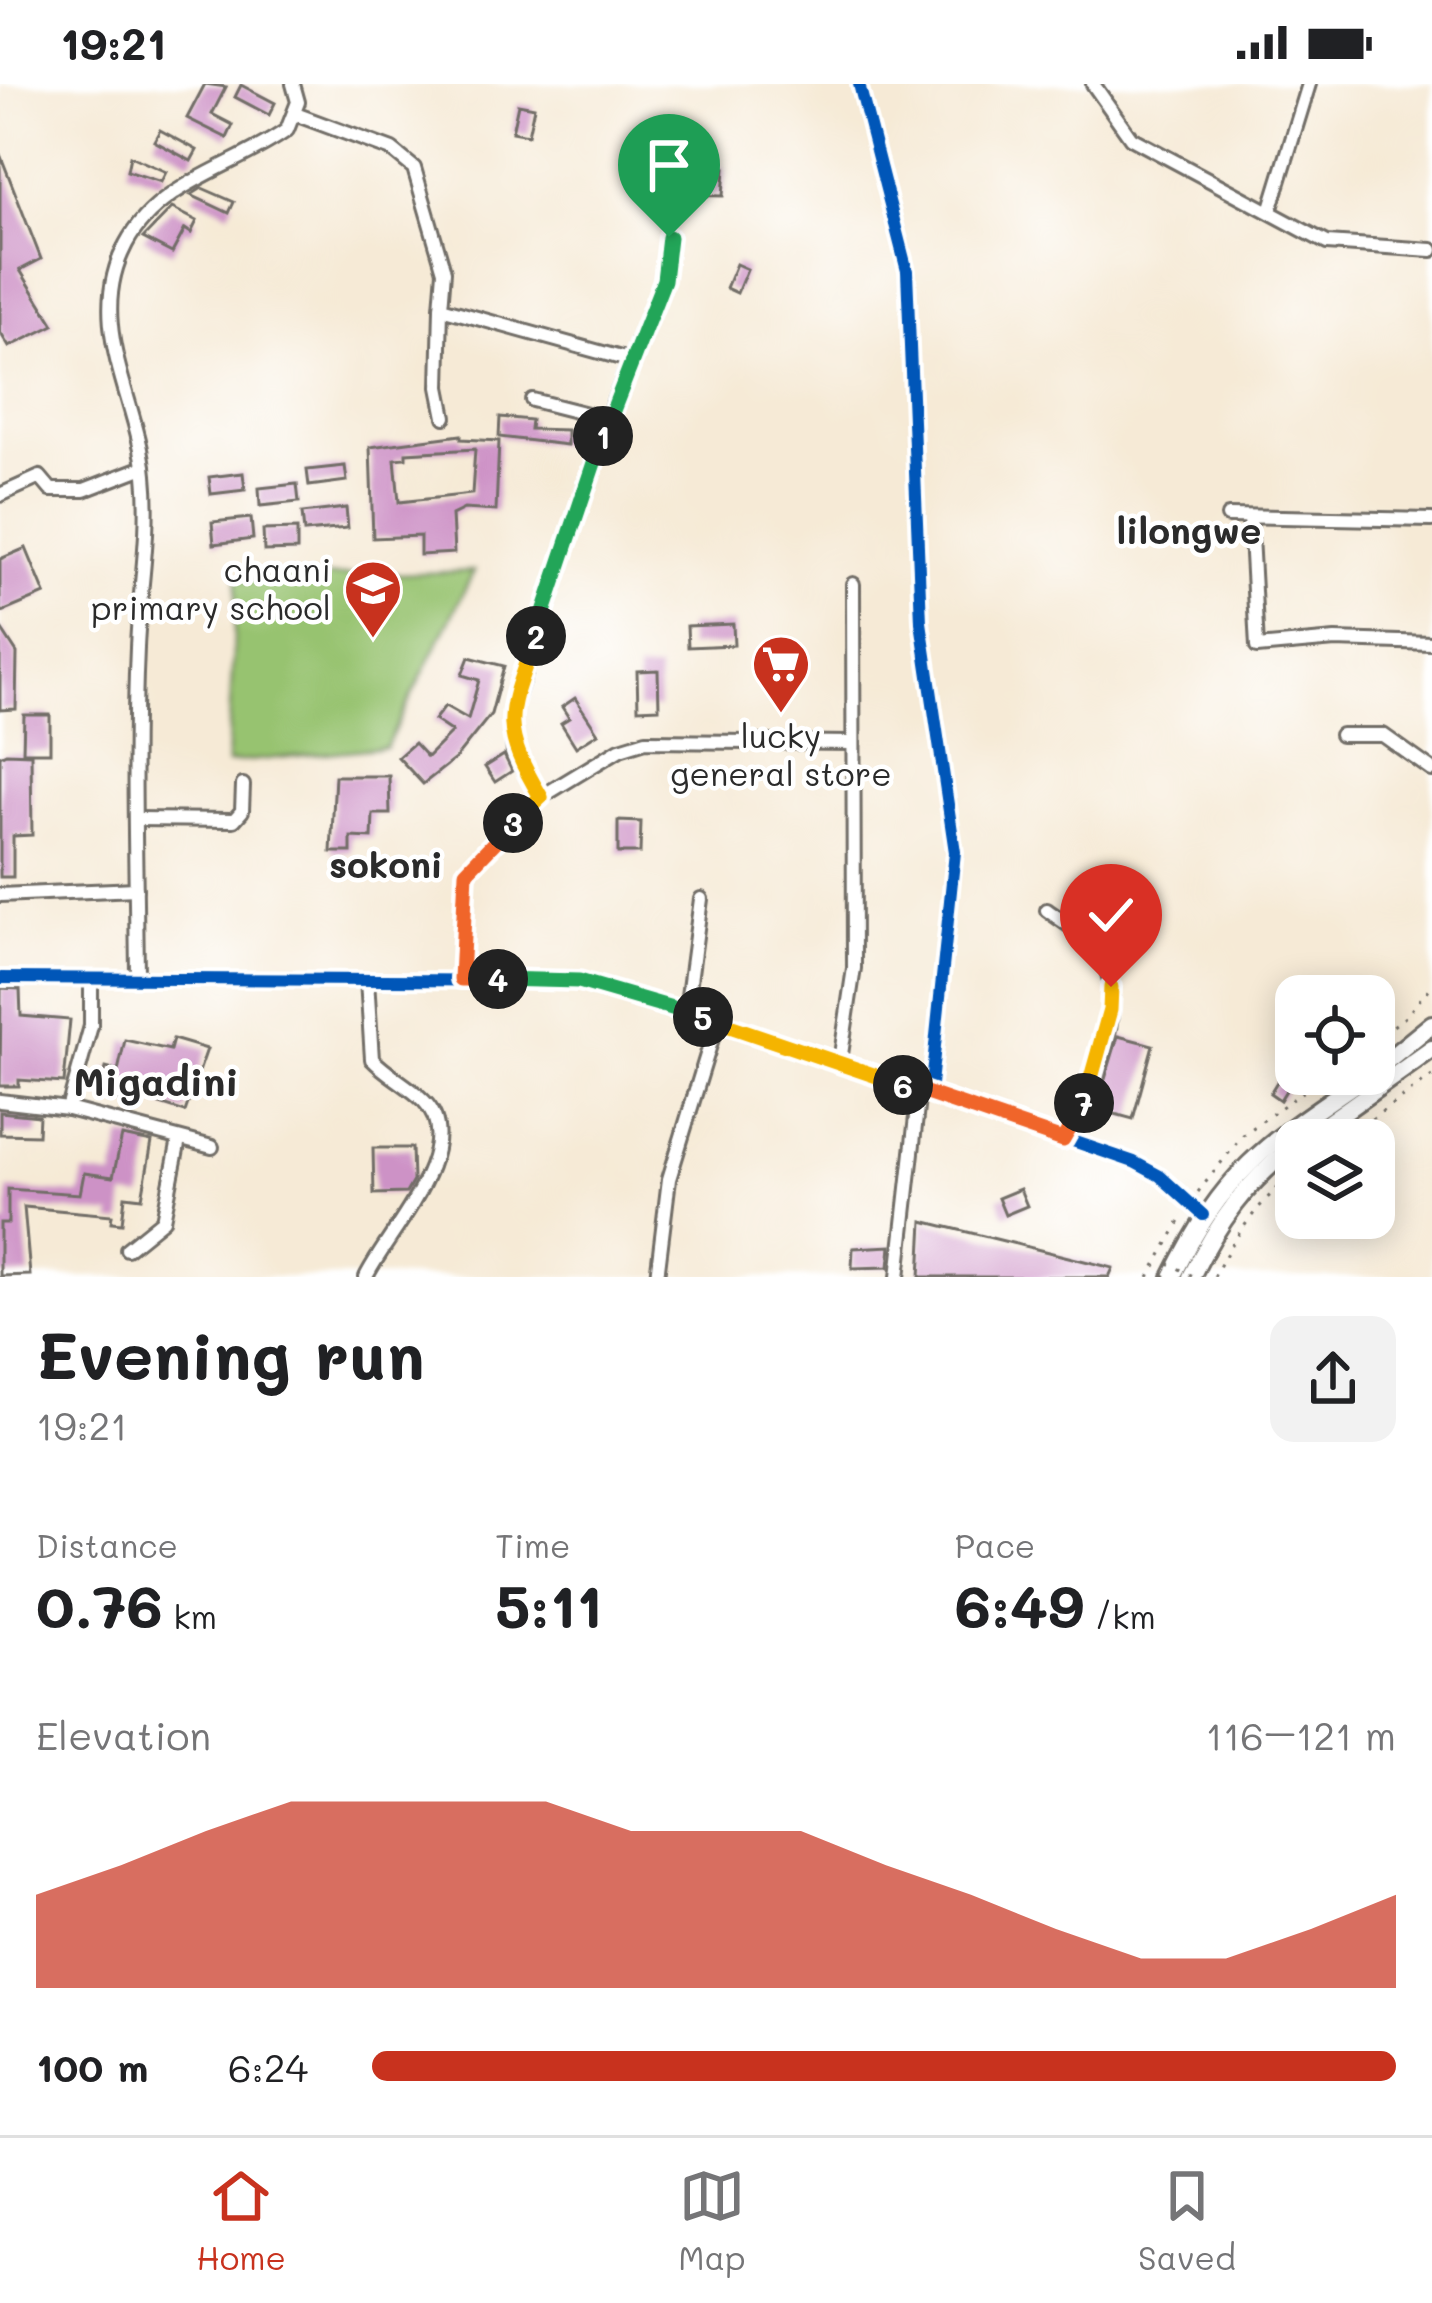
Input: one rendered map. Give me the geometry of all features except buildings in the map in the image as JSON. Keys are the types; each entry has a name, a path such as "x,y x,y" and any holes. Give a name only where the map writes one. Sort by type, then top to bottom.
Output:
{"main road":[{"path":"1395,1054 1432,1024"},
{"path":"1333,1119 1432,1048"},
{"path":"1168,1277 1203,1215 1261,1148 1338,1095"},
{"path":"1193,1277 1209,1240 1260,1171 1275,1160"}],"street":[{"path":"136,977 144,467 112,348 116,275 123,249 140,221 168,197 272,140 295,114 293,84"},
{"path":"860,84 907,271 921,622 955,853 898,1277"},
{"path":"1093,84 1131,138 1271,208 1327,243 1432,250"},
{"path":"1271,208 1309,84"},
{"path":"295,114 392,150 414,168 444,271 439,387 445,417"},
{"path":"541,797 514,754 512,712 607,419 664,280 669,237"},
{"path":"441,308 632,362"},
{"path":"532,400 607,419"},
{"path":"0,495 38,478 51,490 84,490 144,467"},
{"path":"1228,516 1432,520"},
{"path":"1250,517 1257,646 1335,640 1432,643"},
{"path":"840,1061 854,968 853,584"},
{"path":"1341,734 1383,734 1432,770"},
{"path":"461,979 466,872 541,797 596,760 646,741 853,743"},
{"path":"135,819 234,820 242,812 243,785"},
{"path":"0,896 136,889"},
{"path":"686,1011 701,899"},
{"path":"1046,910 1094,946 1111,987 1094,1080 1063,1140"},
{"path":"0,978 579,981 840,1061 1133,1162 1160,1176 1203,1215"},
{"path":"68,1108 91,1026 91,978"},
{"path":"367,980 372,1059 428,1103 436,1131 432,1172 367,1277"},
{"path":"657,1277 669,1179 717,1022"},
{"path":"0,1101 68,1108 212,1147"},
{"path":"127,1250 163,1220 179,1140"}],"path":[{"path":"1395,1025 1432,986"},
{"path":"1372,1119 1432,1076"},
{"path":"1214,1277 1227,1250 1275,1187"},
{"path":"1168,1277 1170,1264 1193,1277"}],"green space":[{"path":"474,571 386,747 227,763 237,580"}],"cycle path":[{"path":"859,84 907,271 921,622 955,852 930,1094"},
{"path":"0,978 579,981 840,1061 1134,1162 1160,1176 1203,1215"}],"place":[{"name":"chaani primary school","path":"373,640"},
{"name":"lucky general store","path":"781,715"}],"district":[{"name":"lilongwe","path":"1189,531"},
{"name":"sokoni","path":"386,865"},
{"name":"Migadini","path":"156,1082"}],"route":[{"path":"669,237 664,280 607,419 512,712 514,754 541,797 466,872 461,979 579,981 646,998 1063,1140 1094,1080 1111,987"}]}
